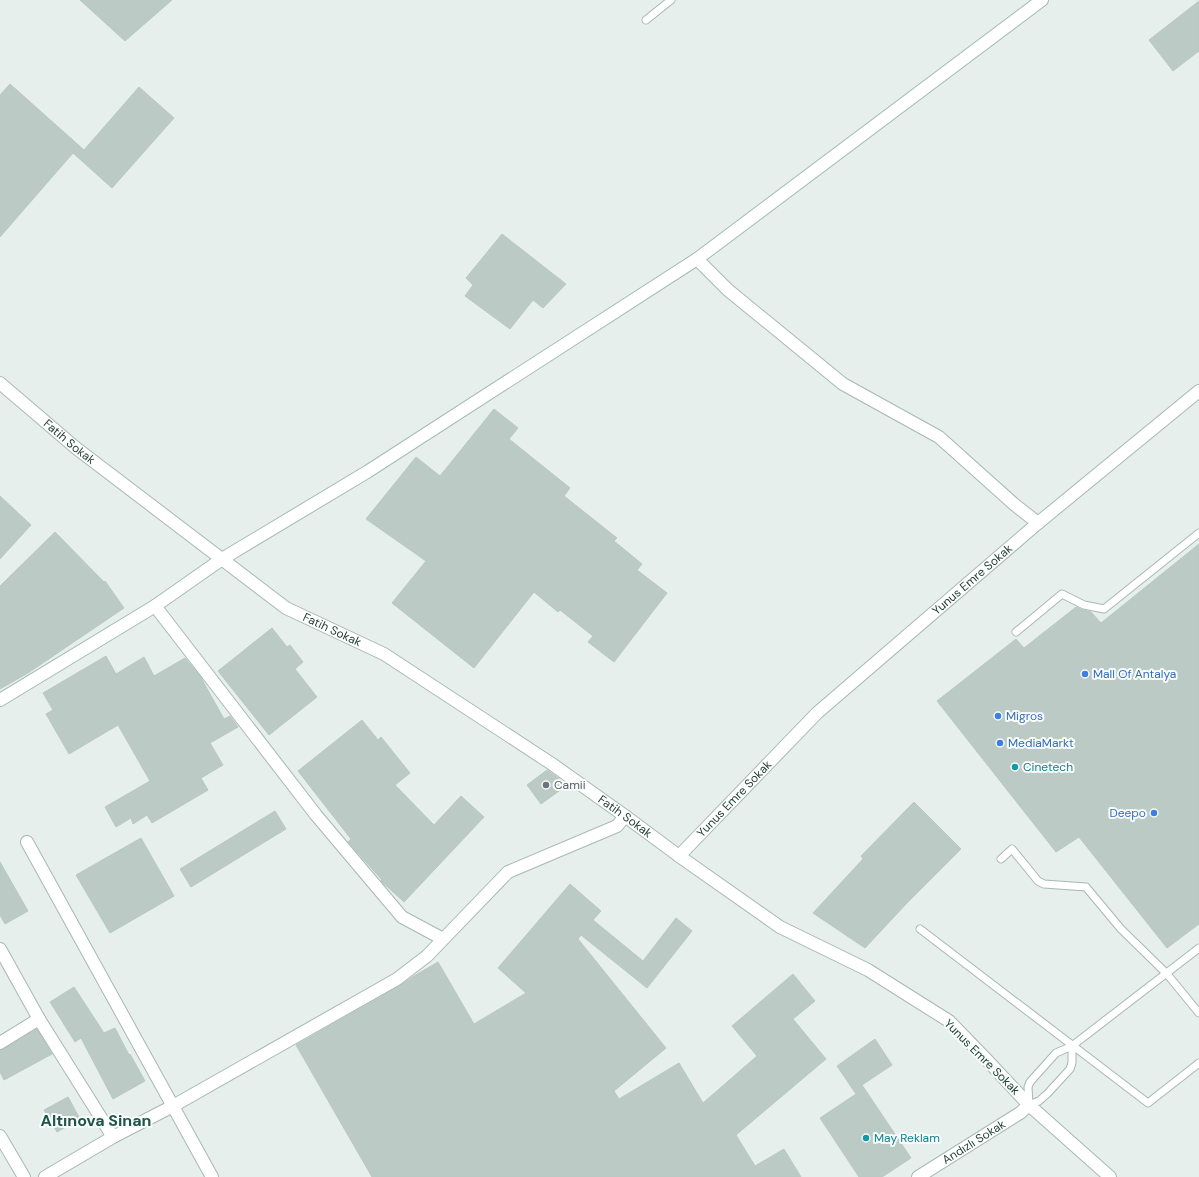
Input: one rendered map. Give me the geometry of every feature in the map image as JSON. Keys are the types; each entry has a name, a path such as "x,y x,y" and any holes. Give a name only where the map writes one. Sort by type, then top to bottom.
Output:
{"street":[{"path":"0,700 155,606 222,559 367,472 697,259 1042,0"},
{"path":"697,259 728,290 843,384 939,437 1015,505 1038,523"},
{"name":"Fatih Sokak","path":"0,383 76,448 286,608 384,654 552,764 679,856"},
{"name":"Yunus Emre Sokak","path":"1110,1177 1029,1105 949,1021 868,970 780,927 679,856 817,713 1038,523 1199,391"},
{"path":"155,606 316,815 402,917 443,939"},
{"path":"45,1177 113,1137 173,1106 397,979 427,956 508,872 617,826 625,816"},
{"path":"28,842 212,1177"},
{"path":"0,949 39,1019 113,1137"},
{"path":"0,1043 39,1019"},
{"name":"Andızlı Sokak","path":"918,1177 1020,1113 1029,1105"},
{"path":"0,1136 24,1177"}],"lane":[{"path":"646,20 671,0"},
{"path":"1016,632 1062,594 1084,605 1104,610 1199,533"},
{"path":"1001,859 1012,849 1038,881 1044,884 1086,887 1121,929 1166,974 1199,1013"},
{"path":"920,929 1148,1103 1199,1063"},
{"path":"1072,1046 1072,1063 1070,1069 1039,1101 1029,1105 1028,1087 1030,1082 1056,1053 1072,1046 1199,948"}],"building":[{"path":"80,0 172,0 125,41"},
{"path":"1199,1 1199,51 1173,71 1149,40"},
{"path":"10,84 84,150 139,87 174,118 112,188 73,153 0,237 0,95"},
{"path":"502,234 566,284 543,308 533,300 510,329 465,296 473,285 466,278"},
{"path":"494,409 518,428 509,439 570,488 564,496 617,538 614,541 642,564 637,570 667,593 614,662 588,642 593,636 560,610 558,612 534,592 474,668 392,603 426,561 366,519 416,457 440,476"},
{"path":"0,496 31,525 0,559"},
{"path":"55,532 104,582 105,581 124,608 28,673 0,689 0,586"},
{"name":"Mall Of Antalya","path":"1199,544 1199,924 1167,948 1079,837 1056,852 937,701 1016,639 1024,648 1076,607 1091,612 1101,623"},
{"path":"272,628 287,647 290,645 303,662 295,669 317,697 269,735 218,671"},
{"path":"106,656 116,674 144,657 154,676 185,658 200,676 224,719 230,716 238,727 210,743 223,765 201,778 208,790 152,823 147,815 133,824 131,818 116,827 105,807 150,781 118,725 69,754 46,714 53,710 43,693"},
{"path":"362,720 378,740 381,737 410,773 395,785 434,825 461,796 484,817 404,902 381,881 382,880 348,842 351,839 298,771"},
{"name":"Camii","path":"547,770 561,780 566,786 541,804 527,785"},
{"path":"914,802 961,849 865,948 813,913 863,859 861,856"},
{"path":"275,811 286,829 191,887 180,869"},
{"path":"141,838 174,896 110,933 76,875"},
{"path":"0,862 28,911 5,924 0,915"},
{"path":"570,884 601,911 593,920 643,961 676,918 692,931 647,988 581,935 578,939 666,1048 614,1091 619,1099 679,1063 703,1103 757,1056 732,1026 793,974 815,1001 793,1019 826,1059 736,1135 755,1166 784,1149 801,1177 372,1177 296,1045 438,962 474,1024 526,993 498,968"},
{"path":"74,987 104,1033 115,1028 145,1081 113,1099 81,1038 75,1042 50,1002"},
{"path":"37,1029 52,1054 4,1080 0,1072 0,1050"},
{"name":"May Reklam","path":"875,1039 892,1065 862,1085 911,1158 882,1177 859,1177 820,1118 856,1094 837,1066"},
{"path":"68,1097 80,1119 57,1132 44,1110"}],"place":[{"name":"Mall Of Antalya","path":"1085,674"},
{"name":"Migros","path":"998,716"},
{"name":"MediaMarkt","path":"1000,743"},
{"name":"Cinetech","path":"1015,767"},
{"name":"Camii","path":"546,785"},
{"name":"Deepo","path":"1154,813"},
{"name":"May Reklam","path":"866,1138"}],"district":[{"name":"Altınova Sinan","path":"96,1120"}]}
